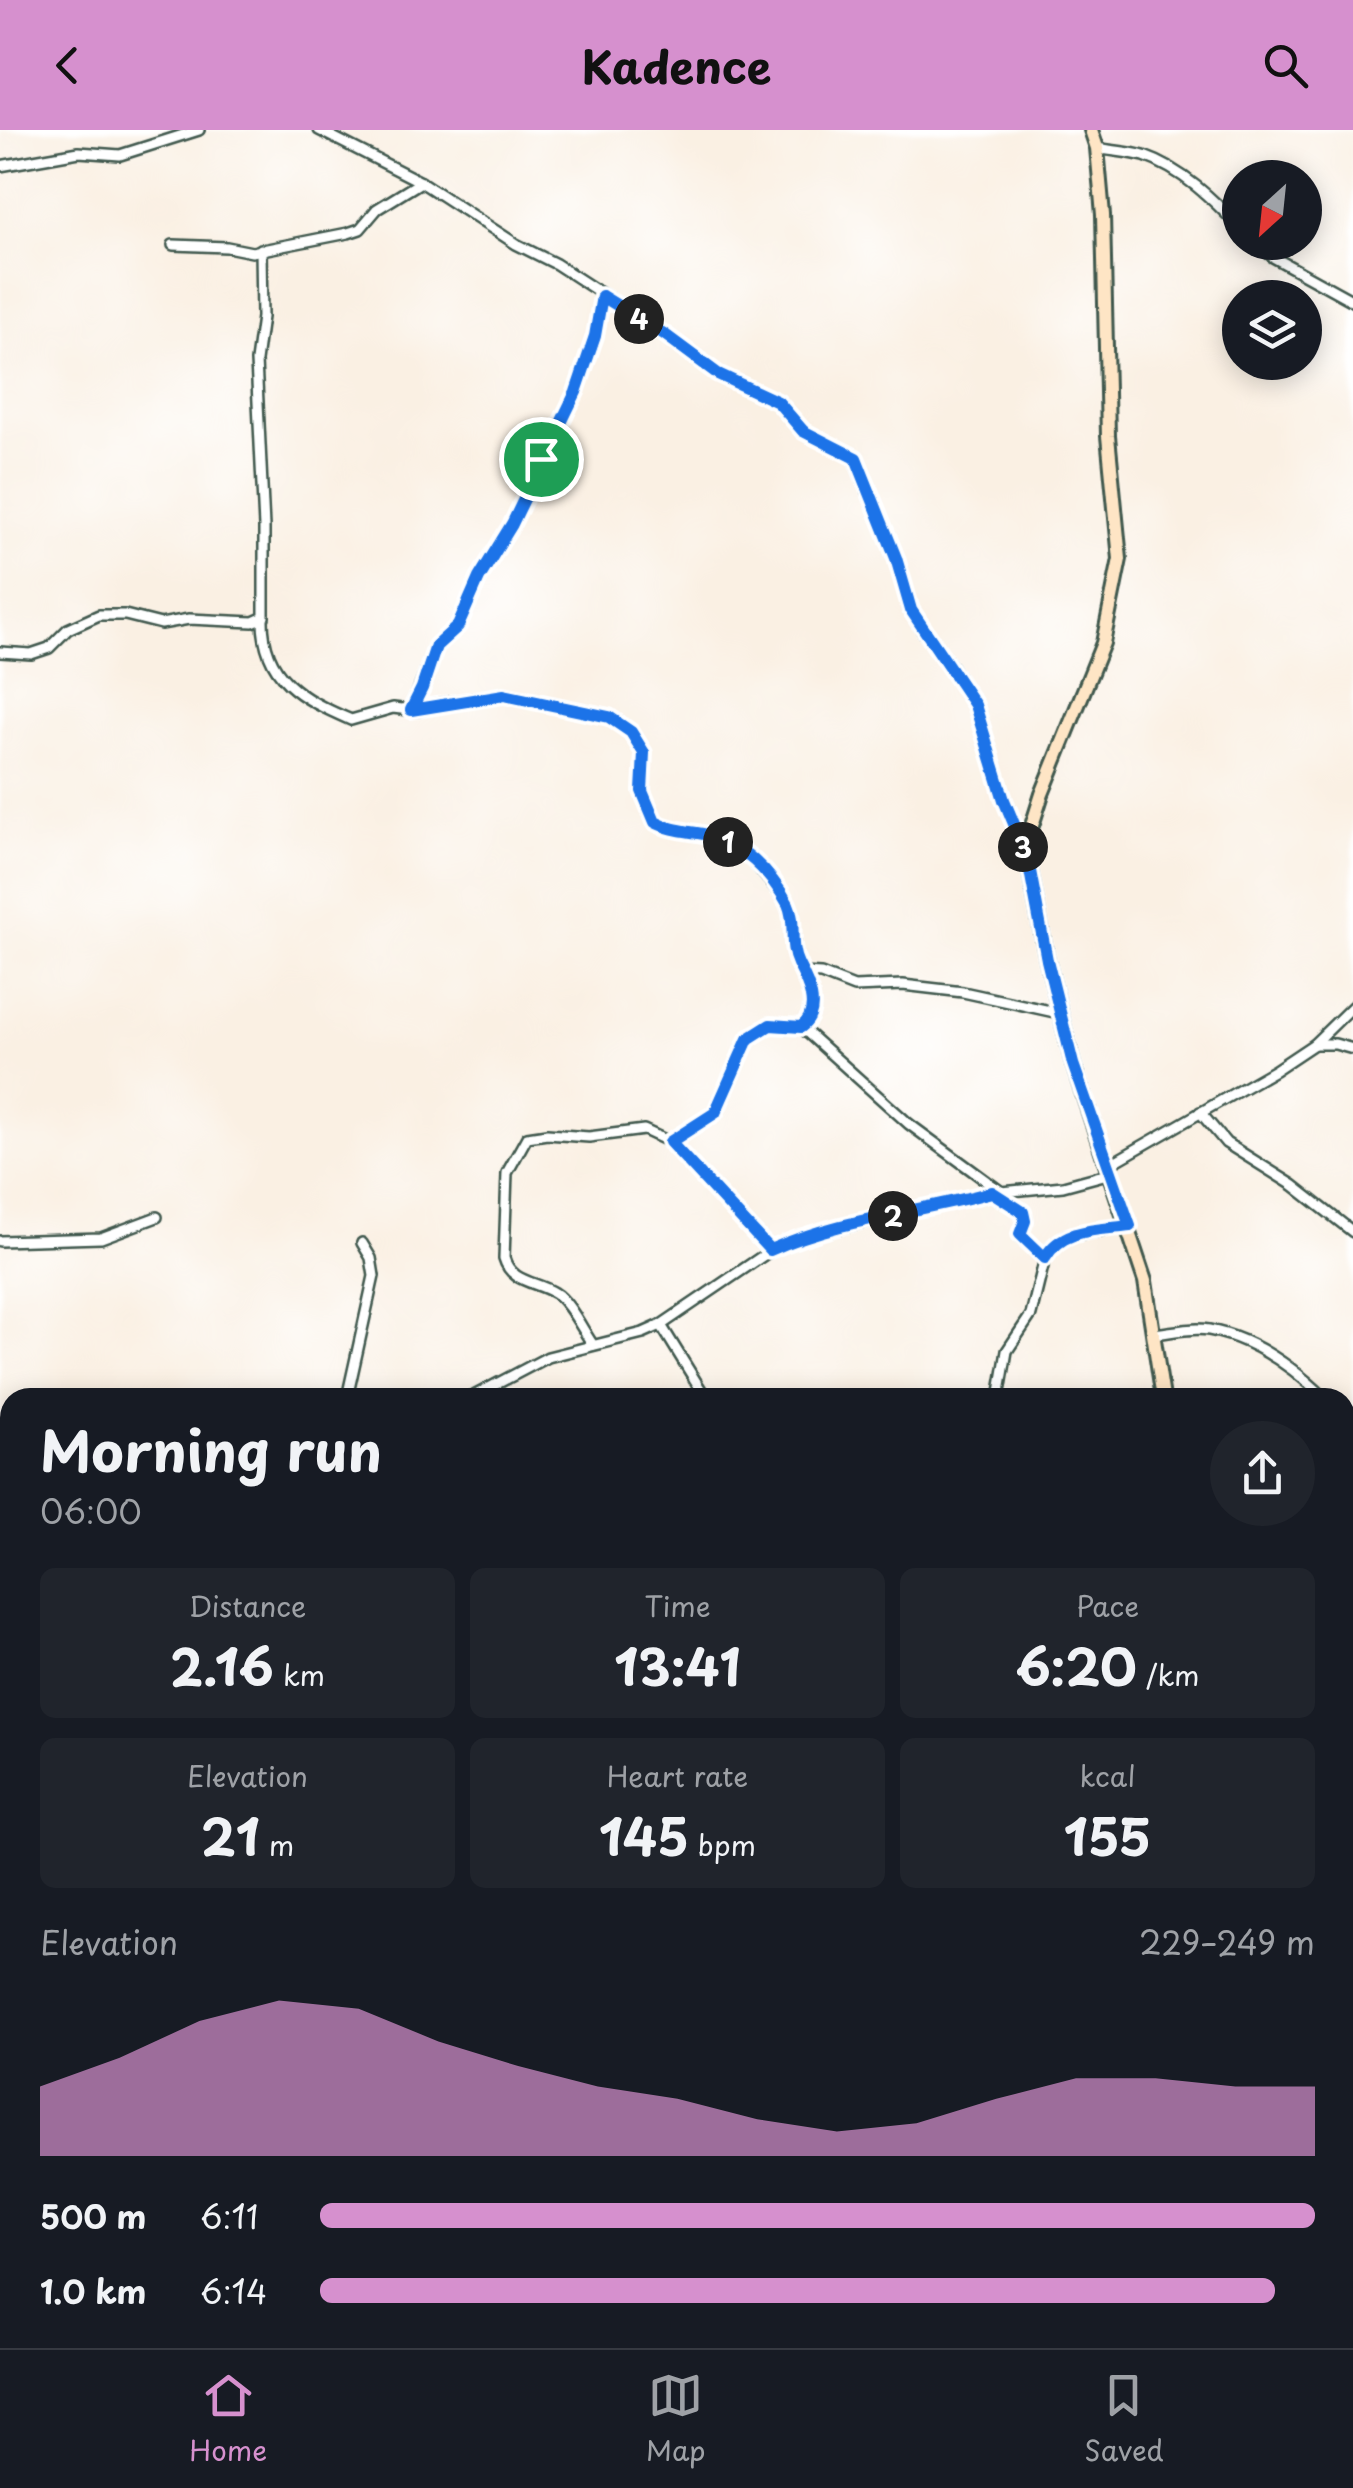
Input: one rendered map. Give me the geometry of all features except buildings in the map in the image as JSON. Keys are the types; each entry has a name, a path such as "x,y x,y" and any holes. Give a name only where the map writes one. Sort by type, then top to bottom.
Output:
{"street":[{"path":"0,166 79,152 120,155 199,130"},
{"path":"319,130 421,182 664,334 718,374 778,402 803,431 856,458 896,558 911,610 975,705 1004,800 1027,855 1073,1064 1146,1281 1162,1388"},
{"path":"1027,855 1042,794 1103,643 1120,559 1108,436 1104,215 1097,148 1091,130"},
{"path":"1097,148 1141,155 1166,166 1222,211"},
{"path":"173,245 252,252 356,230 377,210 421,182"},
{"path":"262,248 262,317 256,361 264,618 267,654 288,686 351,720 394,708 411,710 504,695 601,714 618,722 631,732 644,753 642,791 655,822 666,828 720,838 754,862 790,908 792,948 812,1009 801,1027"},
{"path":"1278,260 1353,301"},
{"path":"411,710 436,646 458,626 576,392 595,336 602,296"},
{"path":"0,652 30,654 49,648 68,629 99,615 125,615 162,624 189,619 252,622 264,618"},
{"path":"803,974 821,974 854,987 903,985 962,992 1059,1013"},
{"path":"489,1388 548,1357 643,1334 770,1250 799,1237 996,1192 1063,1186 1110,1169 1314,1044 1353,1006"},
{"path":"670,1142 715,1113 748,1039 770,1025 801,1027 909,1124 1023,1212 1025,1221 1020,1234 1045,1258"},
{"path":"1314,1044 1335,1044 1353,1050"},
{"path":"1200,1112 1226,1143 1293,1185 1353,1232"},
{"path":"594,1345 560,1297 506,1268 507,1173 524,1142 533,1134 590,1138 644,1130 670,1142 770,1250"},
{"path":"0,1242 101,1238 157,1217"},
{"path":"1001,1388 1008,1351 1031,1314 1051,1247 1066,1236 1130,1226"},
{"path":"348,1388 374,1282 374,1268 362,1242"},
{"path":"661,1325 700,1388"},
{"path":"1154,1334 1189,1329 1224,1334 1276,1358 1315,1388"}],"route":[{"path":"602,296 664,334 718,374 778,402 803,431 853,454 896,558 911,610 975,705 1004,800 1027,855 1047,960 1073,1064 1130,1226 1066,1236 1051,1247 1045,1258 1020,1234 1025,1221 1023,1212 992,1192 932,1209 844,1225 799,1237 770,1250 670,1142 715,1113 748,1039 770,1025 801,1027 810,1017 811,996 792,948 790,908 771,880 734,846 720,838 666,828 655,822 642,791 644,753 631,732 609,717 504,695 411,710 436,646 458,626 479,578 524,500 541,459 576,392 595,336 602,296"}]}
